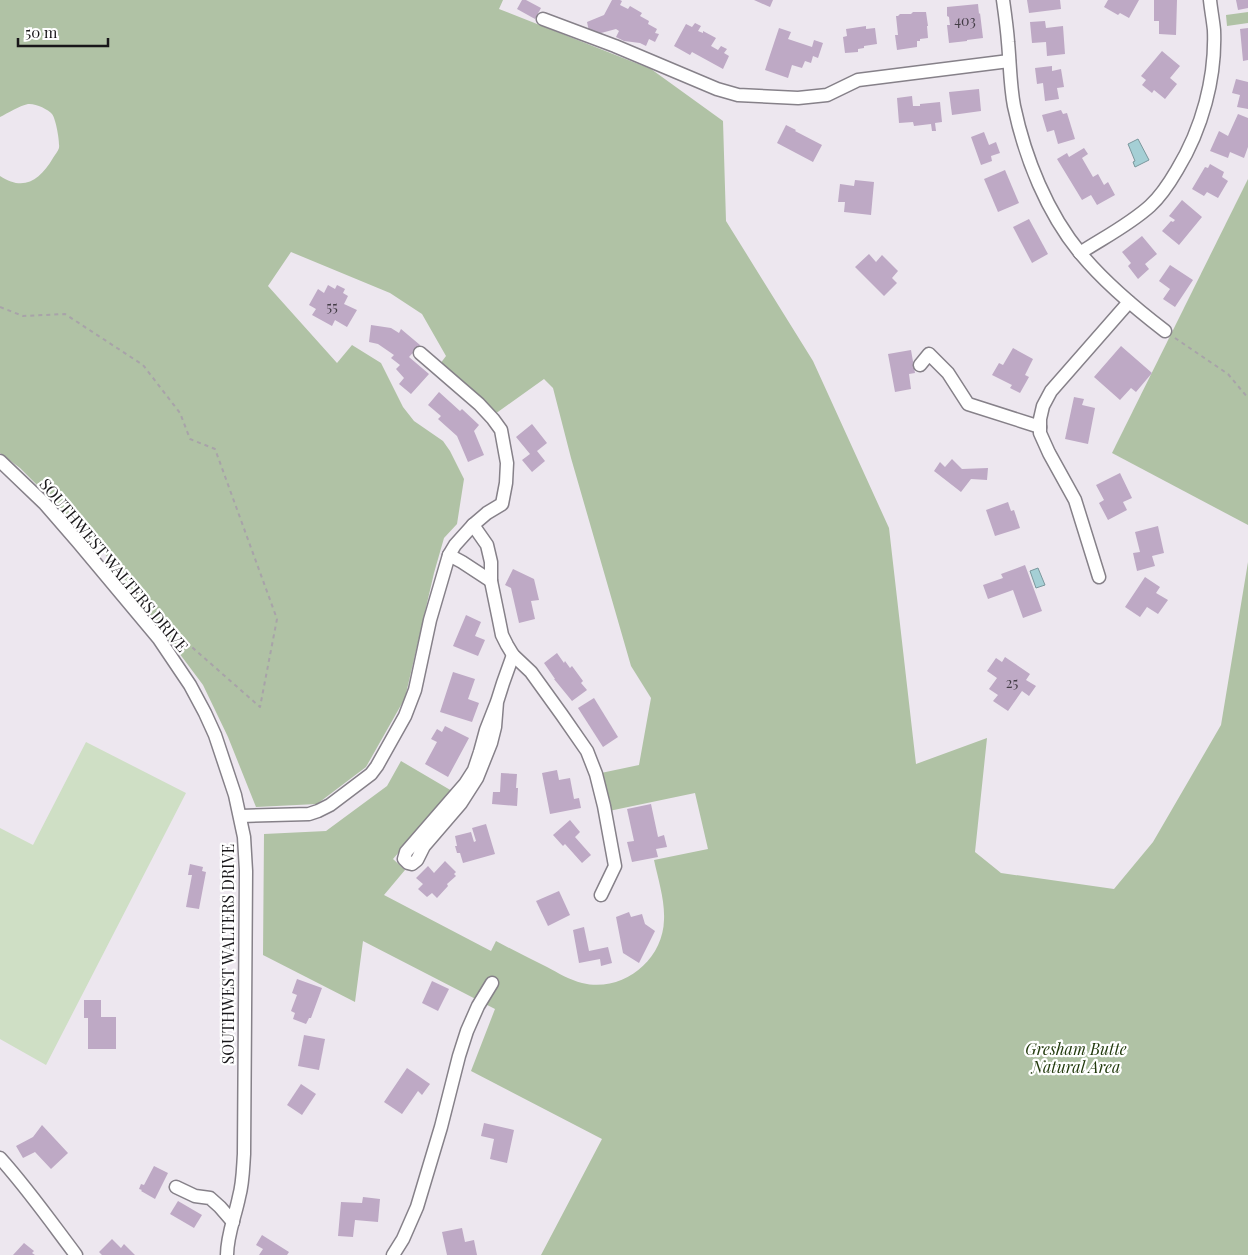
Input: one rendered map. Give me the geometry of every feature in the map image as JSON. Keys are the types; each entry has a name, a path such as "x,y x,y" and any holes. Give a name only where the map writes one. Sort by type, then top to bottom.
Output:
{"street":[{"path":"1004,0 1014,105 1028,158 1043,193 1060,225 1092,267 1129,302 1165,331"},
{"path":"1080,253 1122,227 1151,206 1172,179 1189,149 1202,116 1211,74 1214,30 1210,0"},
{"path":"543,19 615,46 717,89 738,95 798,98 827,95 858,80 1009,62"},
{"path":"1099,577 1075,500 1048,453 1040,433 1040,419 1052,391 1129,302"},
{"path":"241,816 310,814 330,805 371,774 405,716 415,690 430,620 449,555 455,545 473,525 502,504 507,464 501,430 479,404 420,353"},
{"path":"920,365 929,354 948,373 968,404 1040,427"},
{"name":"SOUTHWEST WALTERS DRIVE","path":"0,462 45,504 129,603 166,650 190,685 215,735 241,816 246,871 244,1154 240,1197 228,1242 227,1255"},
{"path":"473,525 487,545 491,562 491,581 502,635 513,655 531,672 562,715 586,751 596,774 615,866 601,895"},
{"path":"449,555 491,581"},
{"path":"497,702 495,727 491,743 478,778 461,803 424,846 417,860 412,864 408,863 404,859 406,852 465,784 474,770 486,730 513,655"},
{"path":"393,1255 403,1239 416,1208 441,1127 467,1031 478,1006 492,984"},
{"path":"0,1158 29,1192 76,1255"},
{"path":"176,1187 195,1196 210,1198 233,1222"}],"path":[{"path":"0,307 24,316 65,314 143,365 180,413 190,439 215,450 277,619 260,707 185,641 166,650"},
{"path":"1165,331 1228,374 1248,398"}],"green space":[{"name":"Gresham Butte Natural Area","path":"0,0 503,0 499,9 651,69 723,121 726,221 813,361 889,528 916,764 987,738 975,852 1001,873 1114,889 1153,842 1221,725 1248,562 1248,1255 541,1255 602,1139 471,1071 495,1009 363,941 355,1002 263,955 264,834 326,831 387,786 401,761 452,791 393,859 405,870 384,895 491,951 496,941 564,976 582,983 597,985 612,983 625,978 638,971 656,949 662,935 664,912 654,860 708,849 695,793 609,811 601,773 639,765 651,698 631,666 571,458 553,388 544,379 495,414 440,364 446,356 422,314 390,293 291,252 268,286 337,363 352,345 381,363 403,407 414,421 443,441 464,479 457,524 444,538 405,698 366,767 317,804 256,807 228,737 203,685 102,550 20,468 0,453 0,176 17,183 24,183 37,178 48,166 59,145 52,114 41,107 28,104 0,117"},
{"path":"1248,12 1248,23 1227,26 1226,15"},
{"path":"1248,179 1248,525 1112,453"},
{"path":"86,742 186,793 46,1065 0,1039 0,828 33,845"}],"water":[{"path":"1138,139 1149,160 1135,167 1133,162 1135,161 1128,144"},
{"path":"1038,568 1045,585 1036,588 1030,571"}],"building":[{"path":"522,0 526,0 541,8 535,19 517,9"},
{"path":"612,0 620,0 622,1 620,5 628,9 630,6 642,13 640,16 657,29 655,33 659,34 655,42 649,39 646,46 640,43 624,41 616,37 619,31 616,29 590,36 587,22 604,15"},
{"path":"754,0 773,0 770,7"},
{"path":"1027,0 1060,0 1061,9 1029,13"},
{"path":"1108,0 1139,0 1129,18 1120,13 1118,15 1104,7"},
{"path":"1154,0 1177,0 1176,35 1159,34 1159,21 1154,21"},
{"path":"1236,0 1248,0 1248,8 1238,10"},
{"path":"978,4 983,38 949,43 947,25 950,25 947,7"},
{"path":"913,12 926,12 928,38 917,41 917,47 897,50 895,35 898,35 896,16"},
{"path":"1045,21 1046,28 1063,26 1065,54 1047,56 1046,42 1032,43 1030,22"},
{"path":"695,23 701,26 698,31 703,33 703,31 716,38 711,46 718,50 721,46 727,49 724,53 729,56 723,69 692,52 690,55 674,46 686,24 692,27"},
{"path":"866,26 866,29 875,28 877,44 864,46 864,48 858,49 858,52 845,53 843,37 847,36 846,29"},
{"path":"779,28 791,32 788,39 812,47 814,40 823,43 818,58 813,56 811,63 805,61 802,68 792,65 788,78 765,70"},
{"path":"1248,28 1248,60 1243,61 1240,29"},
{"path":"1162,51 1180,66 1170,78 1177,84 1165,99 1154,90 1152,93 1142,85 1146,80 1141,76"},
{"path":"1052,66 1052,71 1061,69 1064,87 1057,88 1059,99 1045,101 1043,83 1037,84 1035,68"},
{"path":"1236,79 1248,82 1248,109 1237,107 1240,95 1232,93"},
{"path":"979,89 981,111 952,115 949,92"},
{"path":"912,96 913,106 940,102 942,122 935,123 936,131 932,131 931,124 914,126 913,122 899,123 897,98"},
{"path":"1061,110 1063,114 1067,113 1075,139 1058,144 1054,130 1047,132 1042,115"},
{"path":"1238,114 1248,118 1248,147 1244,158 1230,152 1228,158 1210,151 1219,131 1228,136"},
{"path":"786,125 822,145 813,162 777,143"},
{"path":"984,132 989,145 996,142 1000,153 991,156 992,161 981,165 971,137"},
{"path":"1084,148 1088,154 1082,158 1093,177 1098,174 1104,185 1108,182 1115,195 1097,205 1091,195 1082,200 1057,159 1067,153 1069,157"},
{"path":"1210,164 1224,172 1222,177 1228,181 1218,198 1207,192 1204,196 1192,189 1205,167 1208,168"},
{"path":"1005,170 1019,203 998,212 984,179"},
{"path":"855,180 874,182 871,215 844,212 845,202 838,202 840,184 854,186"},
{"path":"1182,200 1202,217 1179,245 1162,231 1171,221 1175,220 1169,216"},
{"path":"1029,219 1048,254 1032,263 1013,227"},
{"path":"1142,236 1157,254 1145,264 1149,269 1138,279 1128,266 1131,263 1122,252"},
{"path":"869,254 876,262 882,255 898,271 892,278 897,283 884,296 855,267"},
{"path":"1170,265 1193,280 1175,307 1163,299 1170,289 1159,281"},
{"path":"328,285 335,289 337,285 345,289 343,293 348,296 344,304 357,310 347,327 335,320 332,326 312,315 316,309 309,305 318,289 324,293"},
{"path":"371,325 391,328 399,333 401,329 420,345 409,357 429,374 411,394 399,384 404,378 396,369 400,365 391,358 394,355 378,344 369,342"},
{"path":"1121,346 1152,373 1136,392 1131,388 1120,400 1094,377"},
{"path":"1013,348 1033,359 1025,375 1029,377 1020,393 1010,388 1012,385 992,375 999,363 1003,365"},
{"path":"911,350 915,373 909,374 911,389 895,392 888,354"},
{"path":"439,392 460,411 462,409 479,425 474,431 484,455 468,462 457,436 438,419 441,416 428,405"},
{"path":"1074,397 1084,399 1082,405 1095,408 1088,444 1065,439"},
{"path":"532,424 547,443 537,451 545,461 532,472 522,460 530,454 516,437"},
{"path":"952,459 962,469 988,468 987,480 971,479 961,492 934,471 940,462 945,467"},
{"path":"1120,473 1132,498 1123,502 1127,510 1108,520 1099,503 1104,500 1096,485"},
{"path":"1008,502 1011,511 1014,510 1020,528 995,536 986,510"},
{"path":"1158,526 1164,553 1152,556 1155,566 1137,571 1133,553 1140,552 1135,532"},
{"path":"1025,565 1042,611 1023,618 1013,590 988,599 983,585 1003,578 1001,574"},
{"path":"513,569 534,579 539,600 531,601 535,619 519,623 511,588 505,585"},
{"path":"1145,577 1160,587 1156,593 1168,600 1158,614 1147,607 1140,617 1125,607"},
{"path":"466,615 481,622 475,636 485,640 478,656 453,646"},
{"path":"557,653 564,663 565,661 570,668 572,666 587,690 572,701 544,663"},
{"path":"1005,657 1030,674 1026,680 1036,686 1029,696 1022,691 1008,711 993,701 998,695 989,689 997,678 987,671 996,658 1002,662"},
{"path":"453,672 475,679 468,699 479,703 472,722 440,712"},
{"path":"594,698 618,737 603,747 578,708"},
{"path":"445,726 469,738 448,777 425,764 437,742 431,739 437,729 442,732"},
{"path":"557,770 559,780 570,778 574,799 579,798 581,808 550,814 542,773"},
{"path":"501,773 517,774 517,806 492,804 493,792 500,792"},
{"path":"651,804 658,837 664,835 667,847 656,849 658,857 632,862 627,842 634,841 627,809"},
{"path":"570,820 580,832 575,837 591,855 582,863 565,844 563,846 553,835"},
{"path":"486,824 495,854 463,863 460,853 457,853 455,836 471,832 474,842 476,841 472,828"},
{"path":"445,861 456,872 454,874 456,876 447,884 448,886 437,898 432,893 427,897 418,889 423,884 416,878 428,866 434,873"},
{"path":"190,864 203,867 202,871 206,872 199,909 186,907 192,875 188,875"},
{"path":"559,891 570,915 548,926 536,901"},
{"path":"629,912 631,917 642,914 645,924 655,931 639,963 623,953 616,917"},
{"path":"584,927 589,951 608,947 612,963 601,966 600,959 579,963 573,930"},
{"path":"297,979 322,988 311,1018 309,1018 306,1024 293,1019 295,1013 291,1011 297,995 292,993"},
{"path":"432,981 449,989 438,1011 422,1003"},
{"path":"84,1000 101,1000 101,1017 116,1017 116,1049 88,1049 88,1018 84,1018"},
{"path":"304,1035 325,1039 319,1070 298,1066"},
{"path":"407,1068 430,1084 422,1095 418,1091 402,1114 384,1102"},
{"path":"301,1084 316,1094 302,1115 287,1105"},
{"path":"484,1123 514,1130 507,1163 490,1159 494,1139 481,1136"},
{"path":"42,1125 68,1153 51,1169 35,1152 23,1158 16,1146 33,1137"},
{"path":"154,1166 168,1173 155,1199 139,1189 141,1184 144,1185"},
{"path":"363,1197 380,1199 378,1222 355,1220 353,1237 338,1236 341,1202 362,1203"},
{"path":"178,1201 202,1215 194,1228 170,1214"},
{"path":"462,1228 465,1242 474,1240 477,1255 447,1255 442,1232"},
{"path":"262,1235 289,1252 287,1255 259,1255 263,1249 256,1245"},
{"path":"112,1239 121,1248 124,1244 135,1255 102,1255 99,1252"},
{"path":"24,1243 34,1251 32,1253 35,1255 13,1255"}]}
